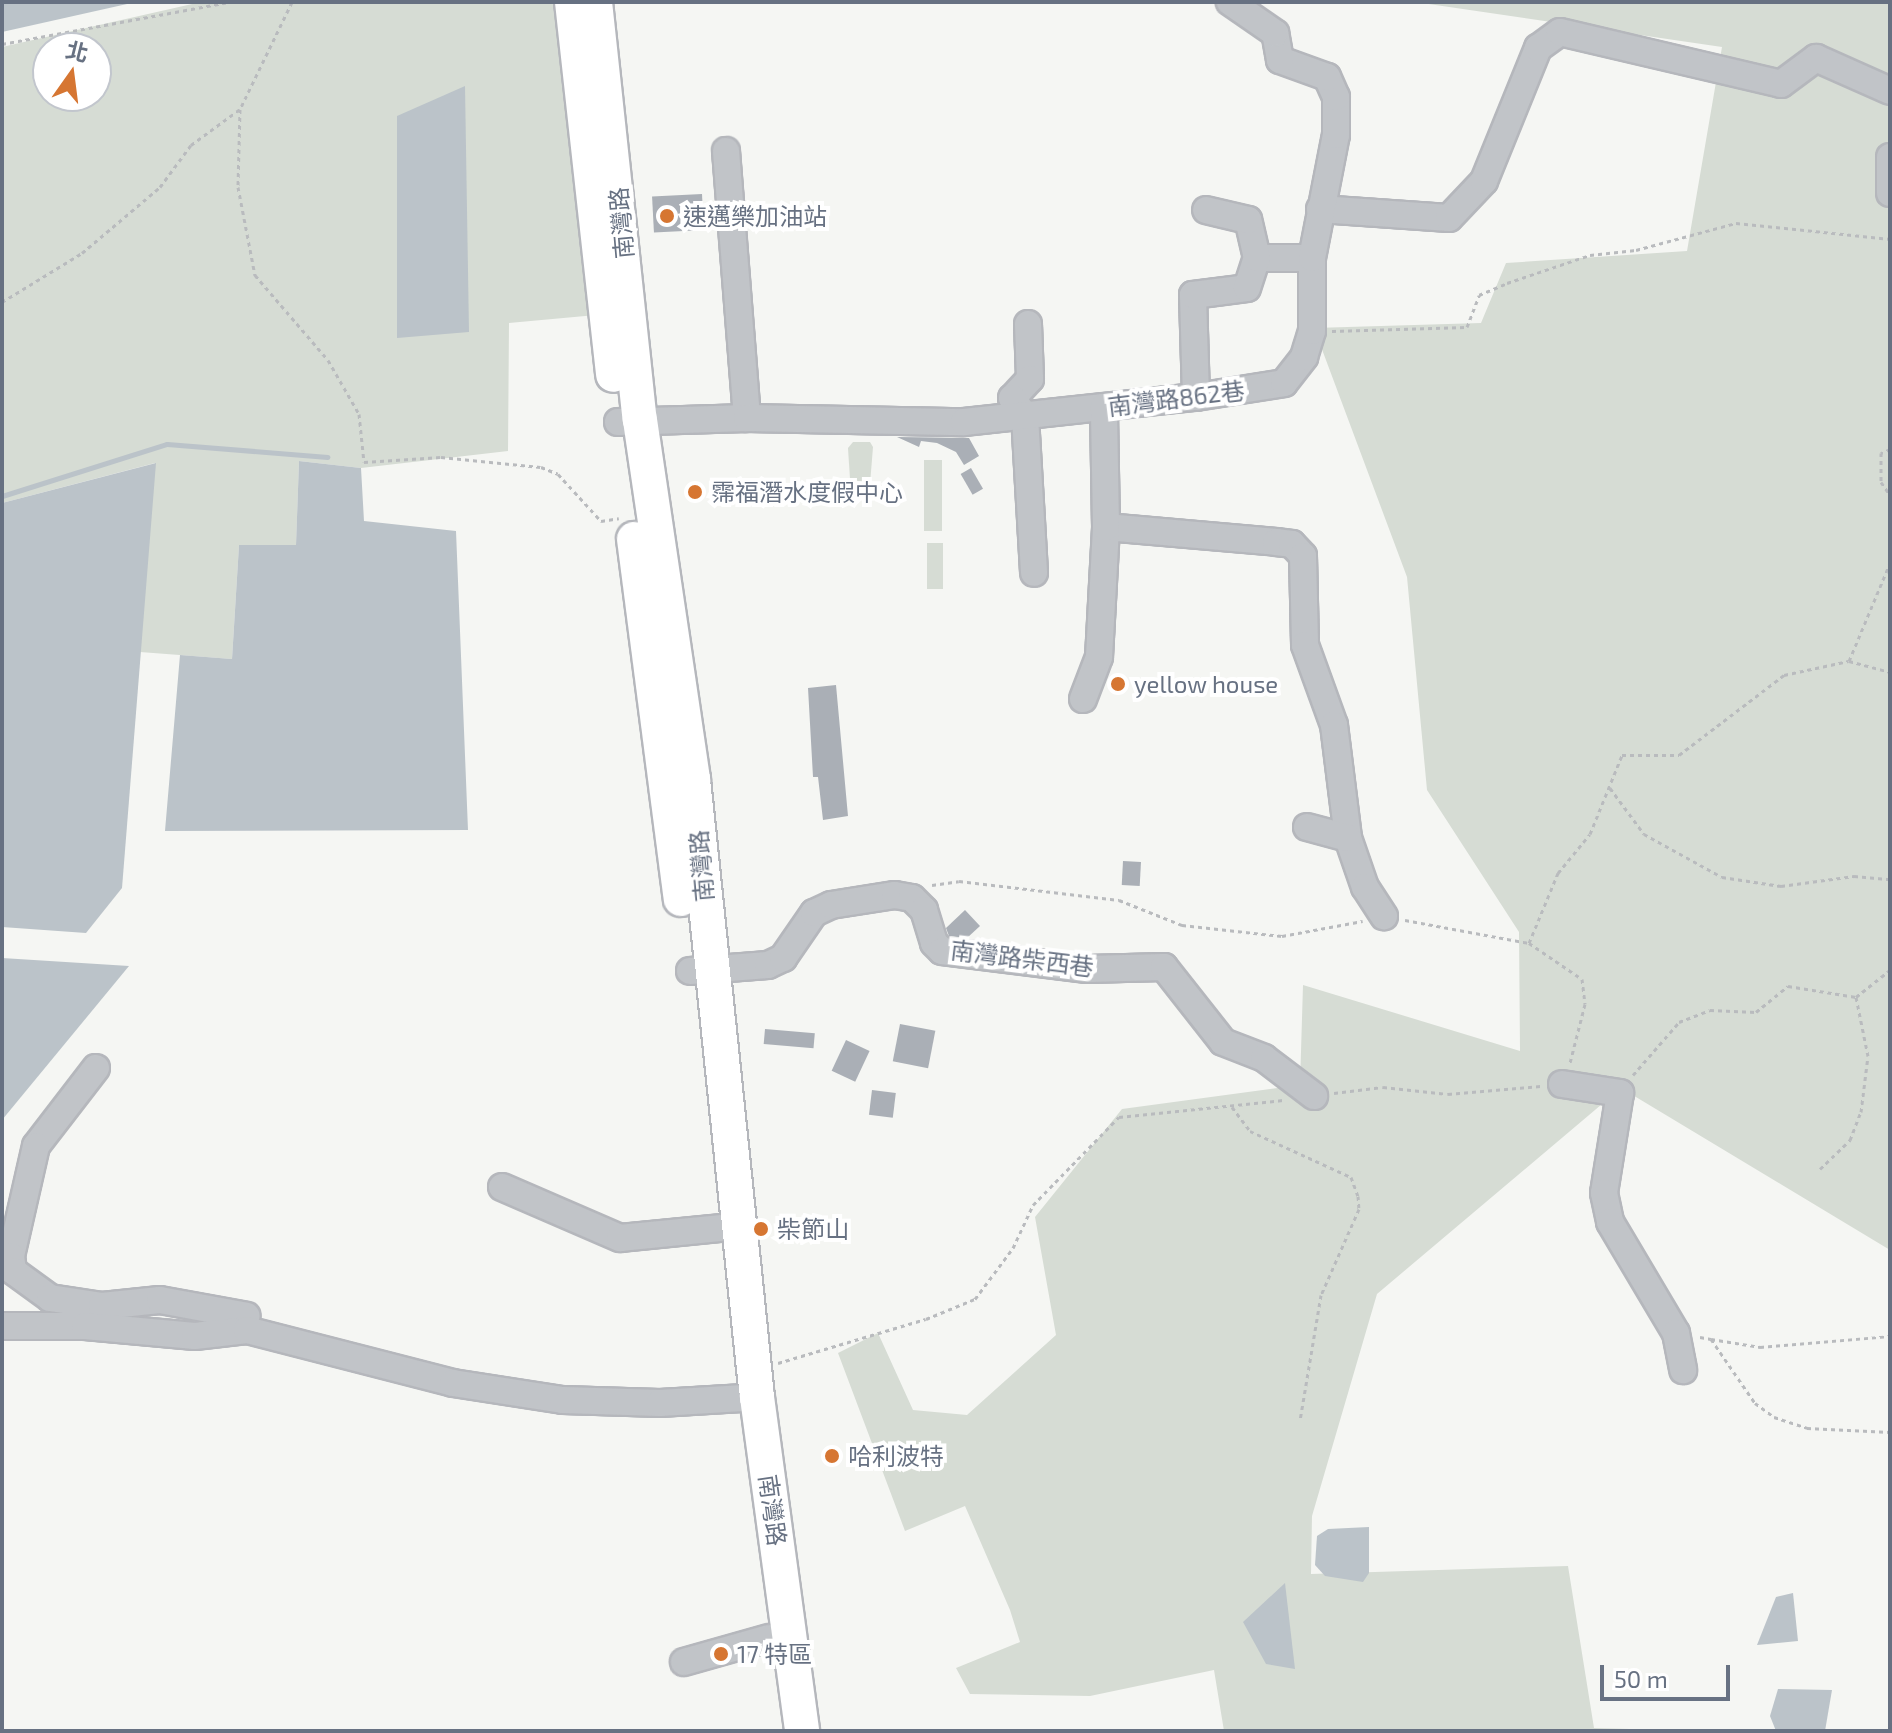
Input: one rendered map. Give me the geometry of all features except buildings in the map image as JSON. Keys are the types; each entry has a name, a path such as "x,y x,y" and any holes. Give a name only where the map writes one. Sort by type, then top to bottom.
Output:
{"main road":[{"name":"南灣路","path":"572,2 629,421 693,780 700,971 720,1228 752,1389 769,1638 782,1731"},
{"name":"南灣路","path":"595,2 629,421 631,517 700,971 752,1389 802,1731"}],"street":[{"name":"南灣路862巷","path":"629,421 747,418 907,423 1025,416 1196,397 1284,383 1304,357 1312,331 1312,258 1336,135 1331,87 1327,77 1280,60 1275,33 1230,2"},
{"path":"1320,209 1449,218 1484,181 1538,48 1560,32 1781,84 1816,58 1890,91"},
{"path":"726,151 747,418"},
{"path":"1890,157 1890,193"},
{"path":"1196,397 1193,295 1247,288 1257,258 1248,220 1206,210"},
{"path":"1257,258 1312,258"},
{"path":"1028,324 1030,379 1012,398 1025,416 1034,573"},
{"path":"1083,699 1099,657 1106,527 1104,407"},
{"path":"1106,527 1292,544 1303,556 1305,645 1334,725 1348,838 1365,887 1384,916"},
{"path":"1307,827 1348,838"},
{"path":"700,971 783,958 814,913 831,905 895,895 912,898"},
{"name":"南灣路柴西巷","path":"912,898 924,910 934,943 942,951 1087,969 1164,967 1223,1042 1264,1058 1314,1096"},
{"path":"96,1068 36,1146 11,1256 13,1271 50,1298 102,1306 160,1300 247,1316"},
{"path":"1562,1084 1620,1093 1604,1193 1610,1222 1676,1333 1683,1370"},
{"path":"502,1187 620,1238 720,1228"},
{"path":"2,1326 85,1326 195,1336 247,1330 453,1383 563,1400 752,1389"},
{"path":"684,1662 769,1638"}],"path":[{"path":"2,44 229,2"},
{"path":"292,2 240,109 238,187 255,275 328,360 359,414 364,462 441,457 541,467 558,474 601,521 631,517"},
{"path":"2,302 82,253 160,187 191,145 240,109"},
{"path":"1312,331 1467,327 1479,295 1507,283 1590,255 1636,250 1736,223 1890,239"},
{"path":"1890,449 1881,453 1881,482 1890,495"},
{"path":"1849,661 1890,563"},
{"path":"1529,943 1558,873 1590,834 1622,755 1679,755 1784,675 1849,661 1890,672"},
{"path":"1610,788 1644,834 1730,880 1781,886 1854,876 1890,879"},
{"path":"752,1389 975,1299 1013,1248 1033,1205 1119,1117 1232,1107 1383,1087 1448,1094 1562,1084 1579,1040 1585,1004 1582,979 1529,943 1384,916 1307,935 1282,936 1182,925 1119,900 959,881 938,882 912,898"},
{"path":"1620,1093 1654,1044 1679,1022 1710,1010 1756,1012 1788,986 1856,997 1890,970"},
{"path":"1820,1169 1850,1140 1861,1112 1868,1056 1856,997"},
{"path":"1232,1107 1250,1131 1351,1177 1358,1196 1359,1209 1321,1295 1300,1421"},
{"path":"1676,1333 1760,1347 1890,1336"},
{"path":"1711,1339 1755,1403 1774,1417 1807,1428 1890,1432"}],"shaded area":[{"path":"2,2 136,2 2,32"},
{"path":"201,2 556,2 596,315 509,323 508,451 361,468 299,461 296,546 239,545 232,659 140,652 155,463 2,503 2,47 32,40 32,112 112,112 112,32 68,32"},
{"path":"1415,2 1890,2 1890,1250 1621,1088 1377,1294 1312,1516 1311,1574 1568,1566 1594,1728 1702,1731 1224,1731 1214,1670 1090,1696 970,1694 956,1668 1020,1642 1010,1610 965,1506 905,1531 838,1353 878,1333 913,1410 967,1415 1056,1335 1035,1217 1122,1109 1300,1085 1303,985 1520,1051 1519,932 1427,790 1407,577 1314,328 1481,323 1506,263 1687,251 1722,47"},
{"path":"465,86 469,332 397,338 397,116"},
{"path":"853,442 870,442 873,447 870,484 850,479 848,448"},
{"path":"924,460 942,460 942,531 924,531"},
{"path":"299,461 361,468 364,521 456,531 468,830 165,831 180,655 232,659 239,545 296,545"},
{"path":"156,463 122,888 86,933 2,927 2,503"},
{"path":"927,543 943,543 943,589 927,589"},
{"path":"2,958 129,966 2,1120"},
{"path":"1369,1527 1369,1573 1363,1582 1325,1576 1315,1565 1317,1536 1328,1529"},
{"path":"1285,1583 1295,1669 1266,1664 1243,1622"},
{"path":"1793,1593 1798,1641 1757,1645 1776,1597"},
{"path":"1778,1689 1832,1690 1825,1731 1776,1731 1770,1716"}],"waterway":[{"path":"2,496 167,444 327,457"}],"place":[{"name":"速邁樂加油站","path":"667,216"},
{"name":"霈福潛水度假中心","path":"695,492"},
{"name":"yellow house","path":"1118,684"},
{"name":"柴節山","path":"761,1229"},
{"name":"哈利波特","path":"832,1456"},
{"name":"17 特區","path":"721,1654"}]}
